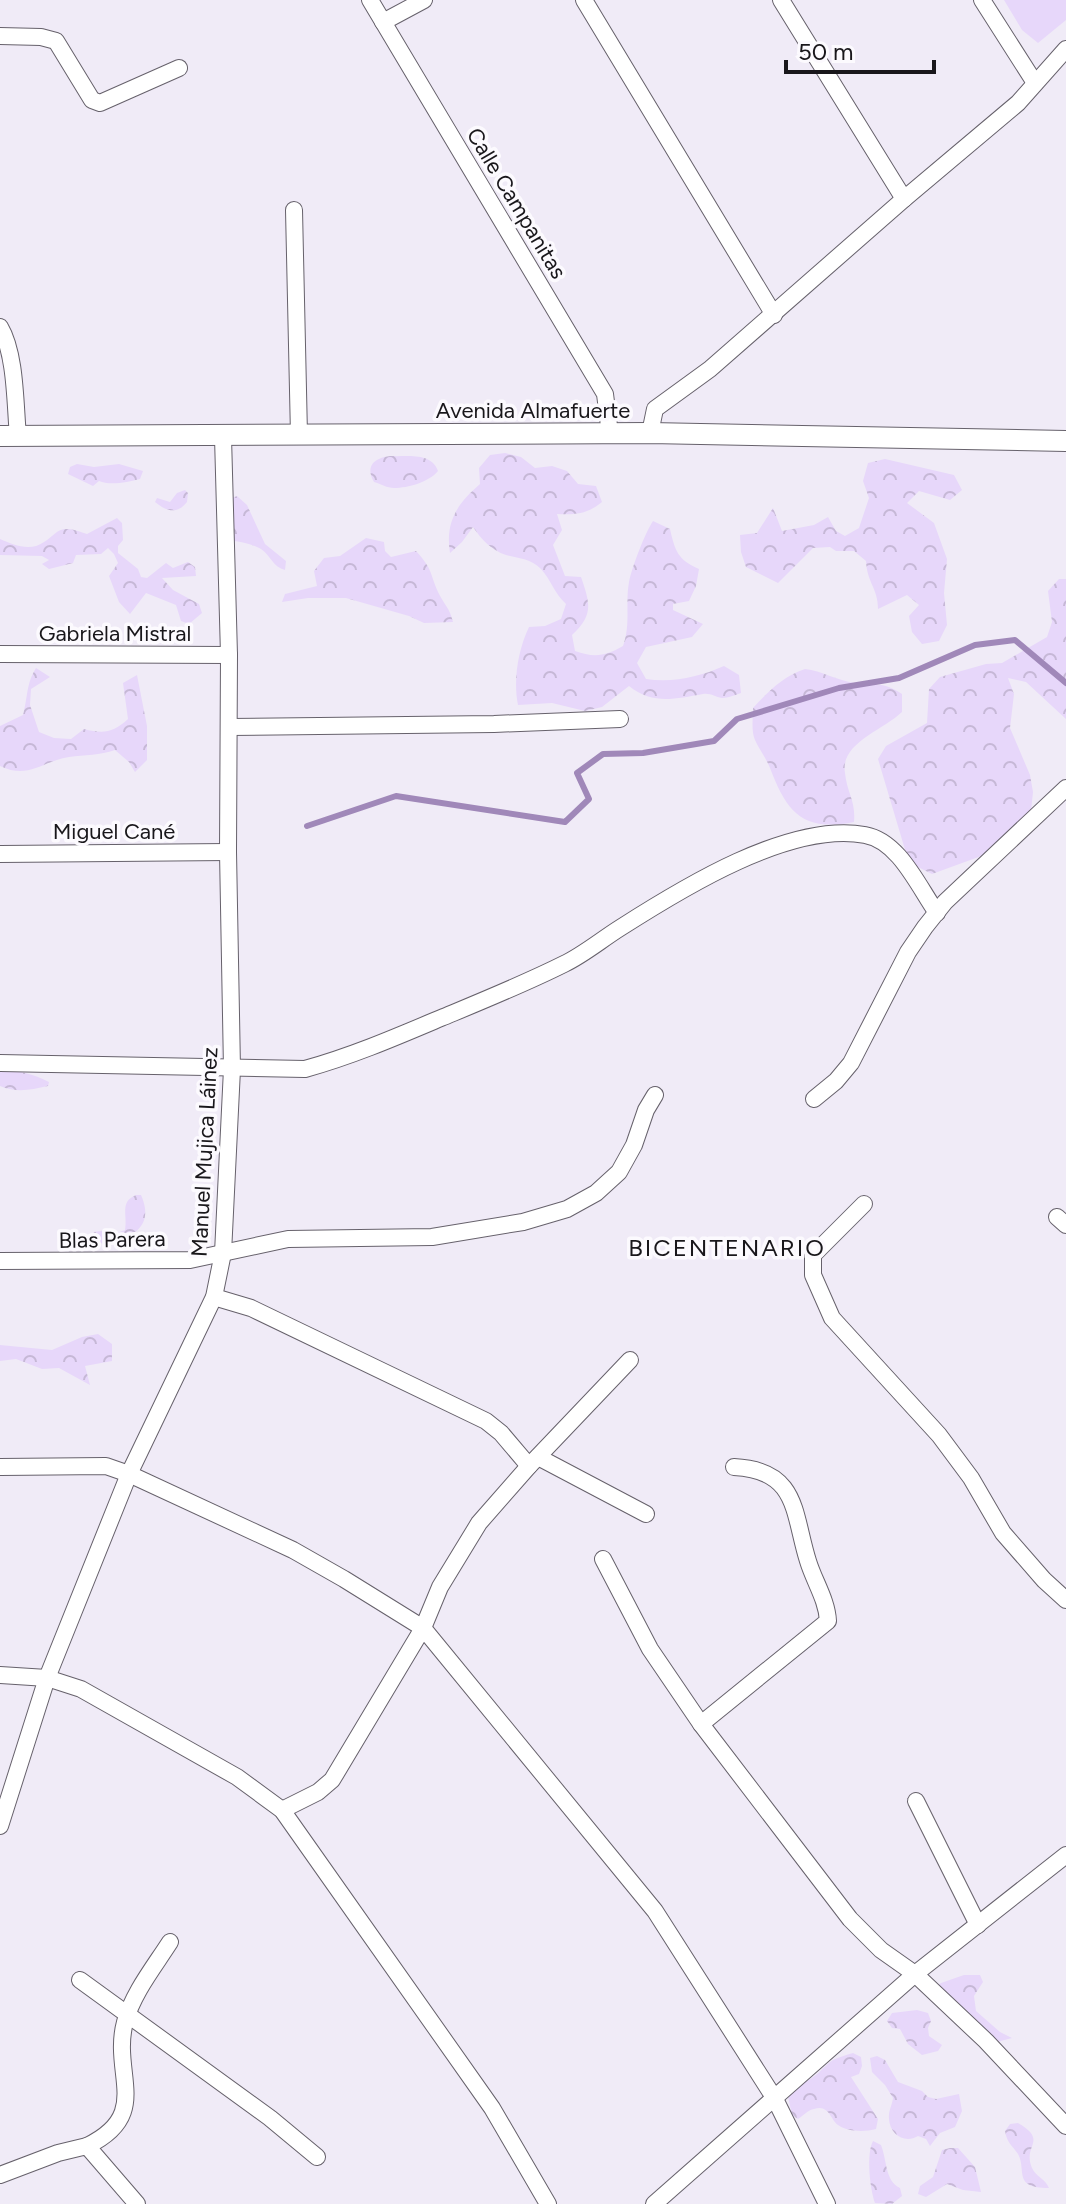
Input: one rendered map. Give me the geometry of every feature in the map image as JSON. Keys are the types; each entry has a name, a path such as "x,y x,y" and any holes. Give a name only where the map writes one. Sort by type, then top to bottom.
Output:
{"street":[{"name":"Calle Campanitas","path":"370,0 605,394 610,434"},
{"path":"383,22 424,0"},
{"path":"584,0 774,315"},
{"path":"781,0 904,199"},
{"path":"982,0 1035,83"},
{"path":"0,36 41,37 56,41 92,100 100,103 179,68"},
{"path":"650,433 655,409 710,369 1018,103 1066,49"},
{"path":"294,210 299,435"},
{"path":"0,327 12,368 9,436"},
{"name":"Avenida Almafuerte","path":"9,436 650,433 1060,440"},
{"name":"Manuel Mujica Láinez","path":"0,1826 47,1678 129,1474 214,1297 223,1253 232,1069 228,852 229,655 223,437"},
{"name":"Gabriela Mistral","path":"0,654 229,655"},
{"path":"229,727 494,724 620,719"},
{"path":"814,1099 836,1081 851,1063 908,952 937,913 1066,788"},
{"path":"0,1063 305,1069 347,1057 545,974 705,878 772,847 811,836 842,833 868,835 892,847 937,913"},
{"name":"Miguel Cané","path":"0,854 228,852"},
{"name":"Blas Parera","path":"0,1261 190,1260 288,1239 432,1237 523,1222 567,1209 596,1193 619,1172 655,1095"},
{"path":"864,1204 813,1255 813,1275 832,1318 939,1435 971,1478 1003,1533 1066,1600"},
{"path":"214,1297 251,1308 486,1421 533,1462 646,1514"},
{"path":"282,1810 318,1792 332,1780 423,1628 440,1587 479,1523 630,1360"},
{"path":"0,1467 106,1466 129,1474 293,1550 423,1628 655,1911 775,2099 827,2204"},
{"path":"701,1724 828,1621 828,1611 807,1560 793,1503 780,1484 757,1468 734,1467"},
{"path":"603,1559 650,1649 701,1724 850,1919 881,1950 915,1974 986,2041 1066,2126"},
{"path":"0,1675 47,1678 81,1689 237,1777 282,1810 492,2108 548,2204"},
{"path":"916,1801 978,1925"},
{"path":"654,2204 915,1974 1066,1855"},
{"path":"0,2175 58,2153 87,2146 103,2138 117,2125 126,2105 123,2060 127,2015 130,2005 170,1942"},
{"path":"80,1980 270,2118 317,2157"},
{"path":"87,2146 137,2204"}],"green space":[{"path":"1004,0 1066,0 1066,20 1038,43 1022,30"},
{"path":"505,453 521,457 535,468 552,466 567,471 578,484 596,486 602,502 581,513 557,514 562,530 553,545 565,576 581,577 588,602 587,615 572,635 575,651 600,655 623,646 627,630 629,582 639,550 653,521 670,529 678,554 699,569 689,601 673,604 673,610 703,624 692,637 646,647 637,663 646,679 656,680 686,678 724,666 739,675 741,693 724,698 706,694 664,699 647,696 629,686 602,707 585,711 552,703 518,705 518,665 529,627 545,626 561,619 566,604 537,565 496,550 473,527 450,553 449,542 454,514 480,484 479,468 490,455"},
{"path":"390,456 424,458 438,471 424,481 406,487 391,488 374,482 371,467 379,459"},
{"path":"885,459 954,475 962,490 950,500 919,491 907,503 934,523 947,559 944,593 947,625 939,641 922,644 912,632 909,616 919,605 907,595 878,609 866,561 854,551 813,548 778,583 746,567 741,552 740,535 757,533 773,508 782,531 814,525 828,517 836,531 845,536 859,528 869,498 863,481 868,463"},
{"path":"77,464 94,467 119,464 143,471 140,479 114,483 99,481 93,486 68,474 70,467"},
{"path":"185,490 188,493 187,502 179,509 167,509 155,502 157,498 170,502 177,493"},
{"path":"237,496 247,505 265,544 286,561 285,570 261,549 230,541 232,498"},
{"path":"117,518 122,523 123,540 118,546 118,553 138,569 141,577 147,578 166,563 173,568 188,562 195,567 196,576 162,578 173,590 199,604 202,613 189,624 181,621 176,605 146,593 130,614 119,602 109,576 118,563 108,548 101,554 76,555 73,563 49,569 42,564 49,560 42,556 0,555 0,539 33,547 60,530 87,534"},
{"path":"366,538 384,542 385,551 391,557 416,551 428,567 453,622 424,623 346,598 282,602 285,594 317,586 314,571 324,558 340,556"},
{"path":"1059,579 1066,579 1066,719 1026,682 1008,678 1014,694 1010,728 1030,775 1033,792 1031,811 984,855 932,874 916,866 906,853 878,759 886,746 927,723 929,689 940,677 986,664 1002,663 1047,637 1052,622 1048,591"},
{"path":"36,668 50,677 31,689 30,705 39,732 54,738 71,739 84,729 108,731 123,724 128,719 123,683 137,675 147,726 147,760 135,772 115,750 59,759 27,770 10,770 0,766 0,726 23,715"},
{"path":"805,669 847,682 884,686 902,694 902,712 864,738 849,753 845,763 854,822 822,824 799,816 783,797 754,736 753,708 783,680"},
{"path":"0,1069 37,1077 49,1082 48,1086 18,1090 0,1086"},
{"path":"136,1195 141,1195 145,1207 141,1226 127,1237 96,1244 91,1236 94,1232 107,1230 114,1234 125,1230 126,1205"},
{"path":"98,1334 112,1344 112,1361 85,1366 90,1385 59,1368 42,1369 16,1359 0,1361 0,1345 52,1350 82,1337"},
{"path":"964,1975 980,1975 983,1982 974,1996 976,2011 1000,2032 1012,2038 997,2042 934,1988"},
{"path":"917,2010 928,2013 931,2021 929,2036 942,2045 938,2051 922,2055 908,2044 900,2029 892,2028 887,2021 892,2013"},
{"path":"853,2053 861,2057 862,2066 859,2074 851,2077 878,2119 876,2129 847,2129 819,2108 798,2119 792,2115 787,2092 798,2082 813,2078 833,2060"},
{"path":"877,2056 885,2060 898,2082 922,2091 928,2097 936,2099 959,2094 962,2111 955,2127 940,2133 930,2146 926,2139 918,2136 908,2139 895,2134 889,2119 893,2098 872,2072 870,2058"},
{"path":"1018,2123 1032,2134 1032,2168 1049,2188 1030,2185 1023,2177 1018,2154 1005,2131 1010,2124"},
{"path":"873,2141 881,2145 889,2175 900,2188 902,2196 892,2204 875,2203 870,2172"},
{"path":"958,2148 975,2167 981,2192 947,2184 926,2197 918,2194 920,2186 933,2177 942,2150"}],"waterway":[{"path":"307,826 396,796 565,822 589,799 577,773 603,754 643,753 714,741 737,719 839,688 899,678 975,645 1015,640 1066,683"}],"district":[{"name":"BICENTENARIO","path":"727,1248"}]}
